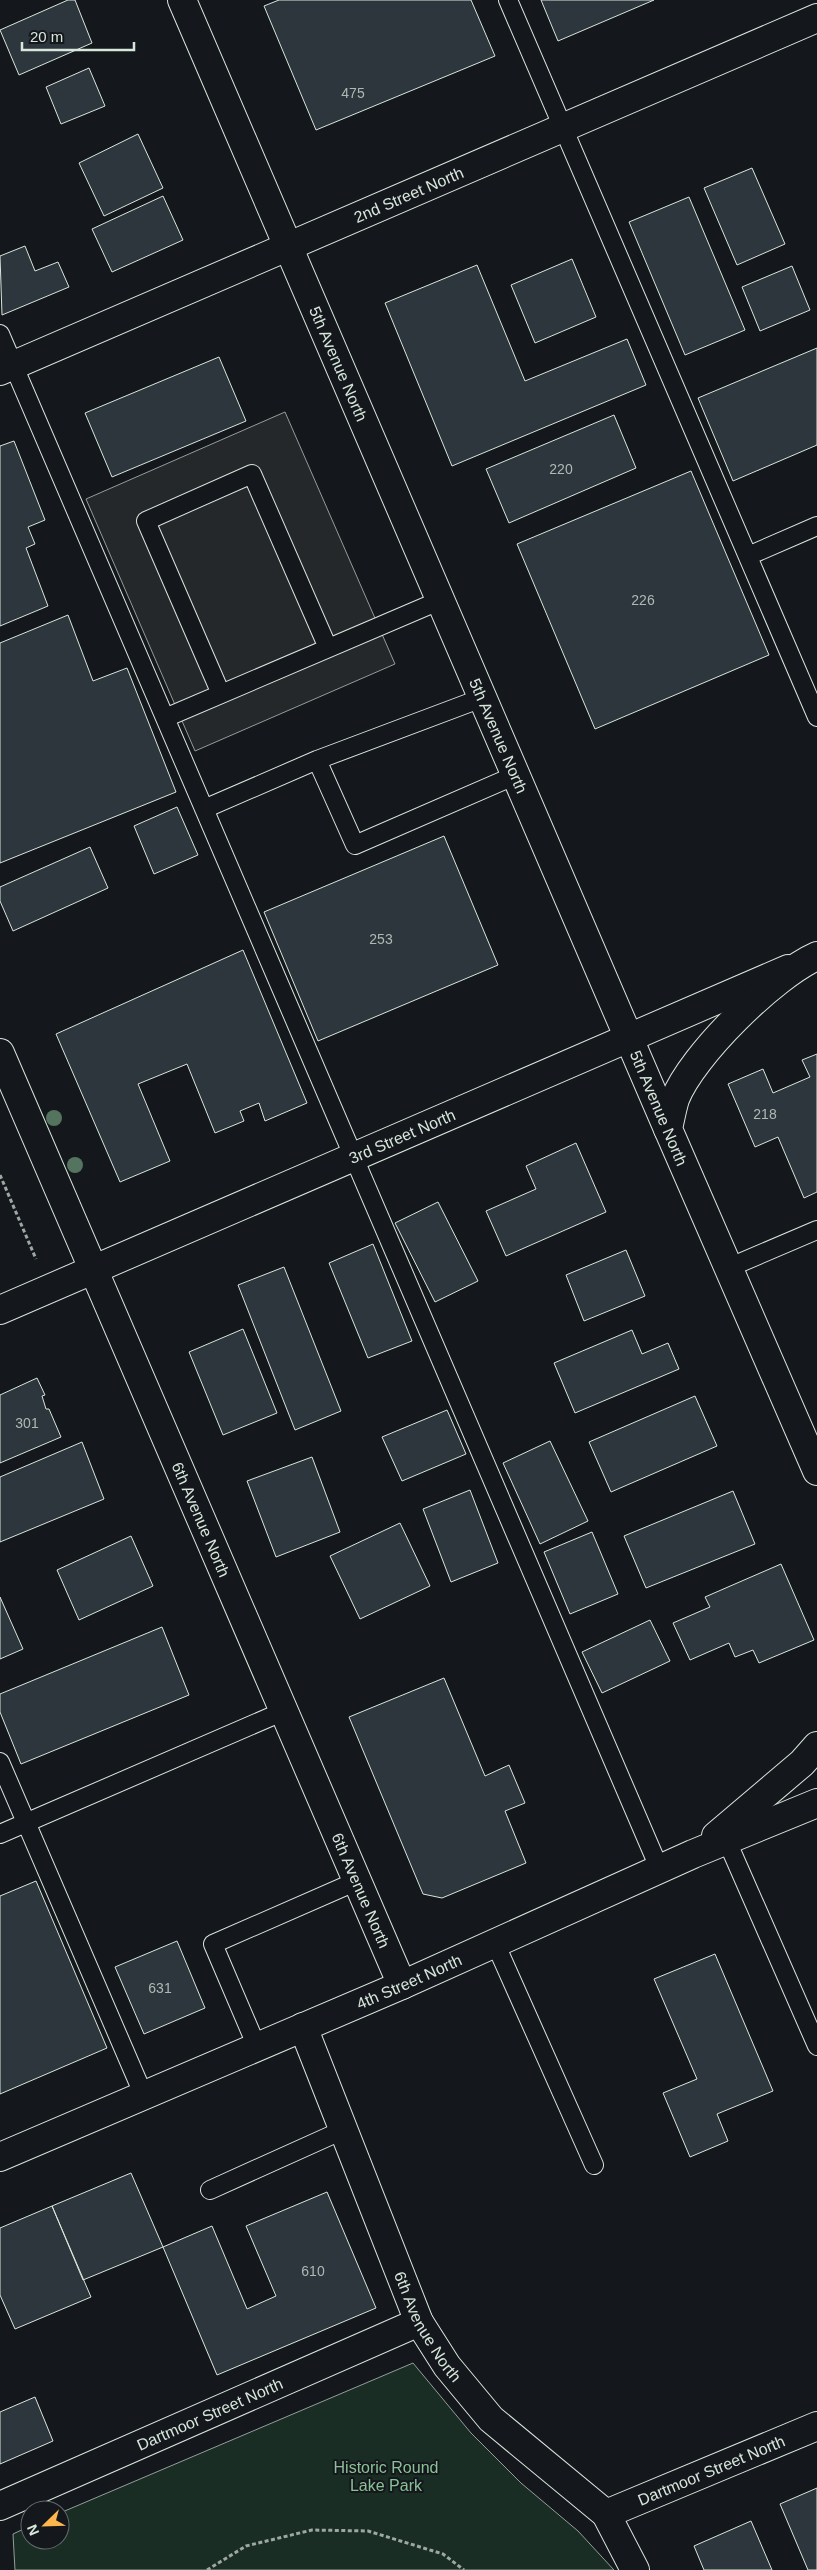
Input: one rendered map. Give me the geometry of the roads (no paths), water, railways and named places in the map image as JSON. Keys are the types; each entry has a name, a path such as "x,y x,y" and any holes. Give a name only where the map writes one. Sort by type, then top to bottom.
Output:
{"street":[{"name":"5th Avenue North","path":"182,0 668,1130 817,1471"},
{"name":"2nd Street North","path":"7,368 817,18"},
{"name":"3rd Street North","path":"0,1310 810,959"},
{"name":"3rd Street North","path":"668,1130 675,1099 701,1056 736,1018 810,959"},
{"name":"6th Avenue North","path":"0,1053 402,1985"},
{"path":"693,1854 802,1763 817,1746"},
{"name":"4th Street North","path":"0,2157 402,1985 693,1854 817,1803"},
{"name":"6th Avenue North","path":"303,2027 419,2322 448,2366 490,2420 606,2514 635,2570"},
{"name":"Dartmoor Street North","path":"0,2506 419,2322"},
{"name":"Dartmoor Street North","path":"606,2514 817,2426"}],"lane":[{"path":"508,0 817,717"},
{"path":"0,334 7,368 165,718 660,1870"},
{"path":"221,694 146,521 252,474 328,648"},
{"path":"748,556 817,526"},
{"path":"165,718 441,600"},
{"path":"204,809 316,760 482,698"},
{"path":"316,760 355,846 516,775"},
{"path":"728,1268 817,1230"},
{"path":"0,1834 284,1712"},
{"path":"0,1762 144,2096"},
{"path":"727,1841 817,2046"},
{"path":"257,2047 213,1944 357,1881"},
{"path":"495,1943 594,2165"},
{"path":"210,2190 343,2130"}],"park label":[{"name":"Historic Round Lake Park","path":"386,2476"}]}
